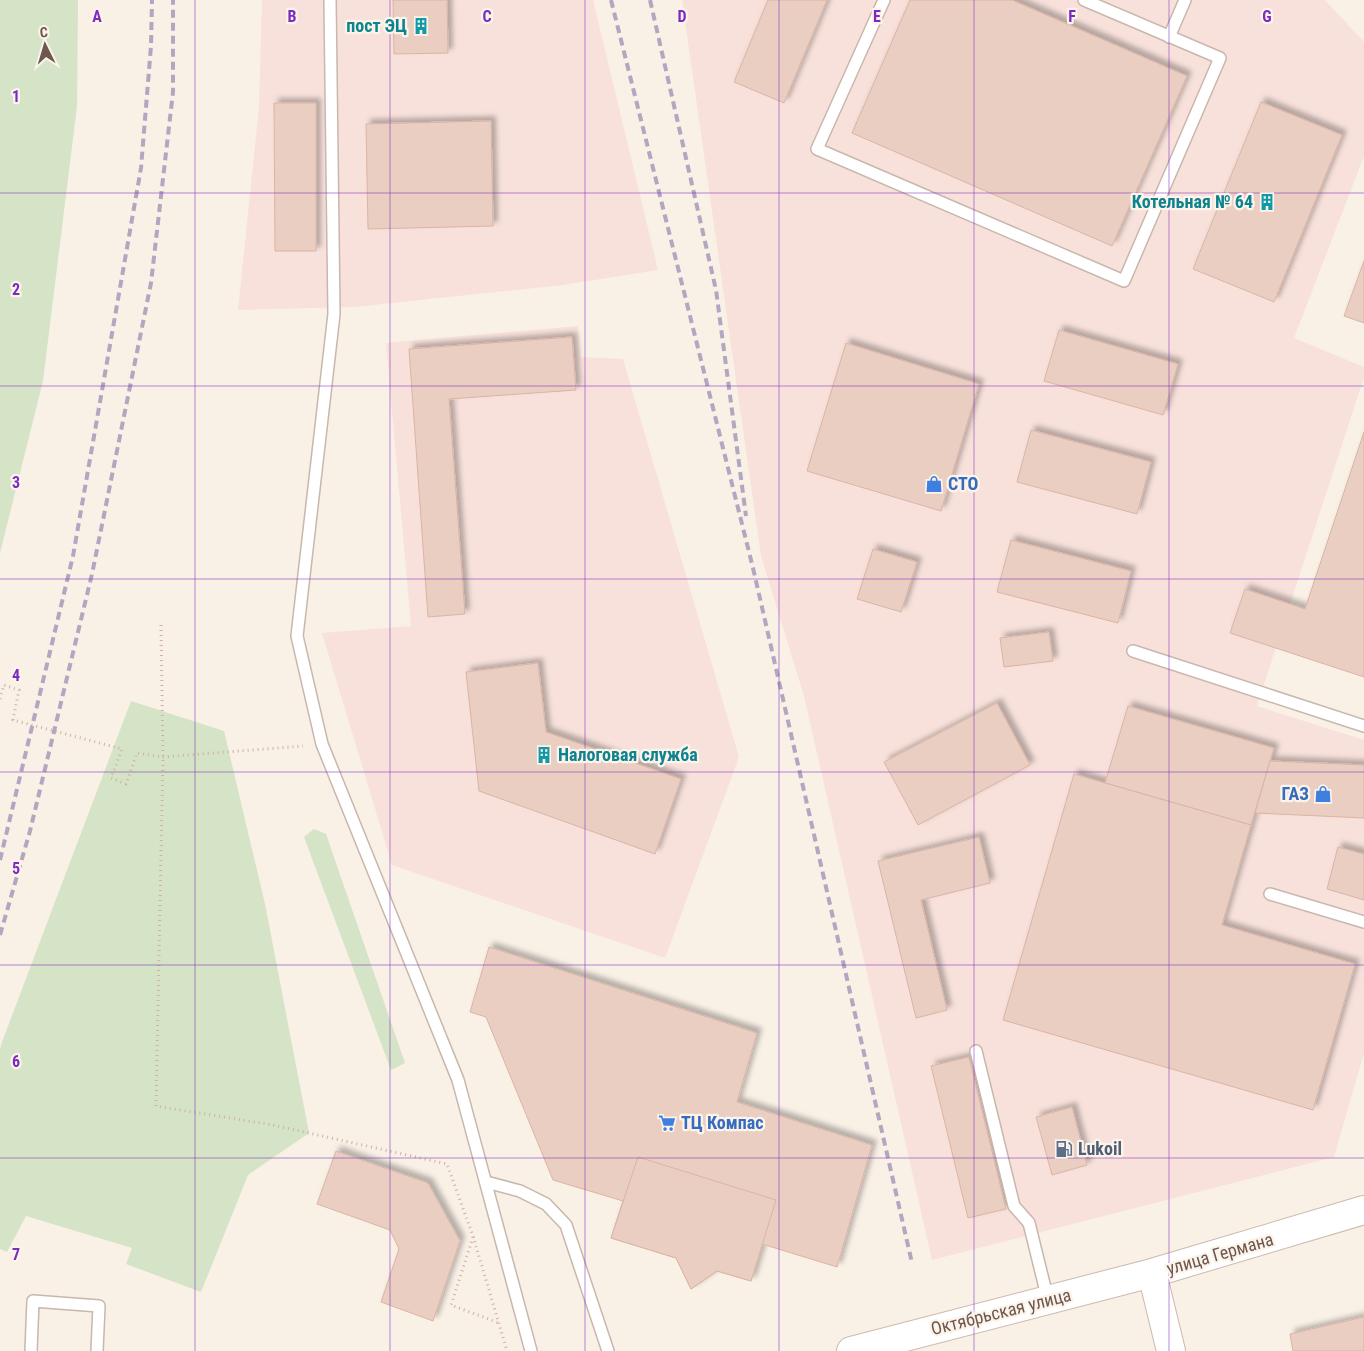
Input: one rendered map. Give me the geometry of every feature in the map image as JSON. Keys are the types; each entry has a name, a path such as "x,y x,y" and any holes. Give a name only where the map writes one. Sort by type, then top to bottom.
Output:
{"main road":[{"name":"улица Германа","path":"1171,1351 1152,1273 1364,1210"},
{"name":"Октябрьская улица","path":"851,1351 1152,1273"}],"lane":[{"path":"330,0 334,314 297,636 322,744 458,1080 531,1351"},
{"path":"884,0 817,149 1124,281 1220,58 1084,0"},
{"path":"1169,36 1185,0"},
{"path":"1133,651 1364,726"},
{"path":"1270,894 1364,922"},
{"path":"976,1051 1014,1206 1029,1223 1048,1300"},
{"path":"486,1182 520,1191 546,1204 566,1225 608,1351"},
{"path":"31,1351 34,1301 99,1306 97,1351"}],"path":[{"path":"160,625 163,757 156,1106 273,1125 447,1164 473,1236 506,1351"},
{"path":"0,699 4,685 19,690 13,720 122,749 111,778 126,784 137,754 163,757 322,744"},
{"path":"473,1236 451,1305 499,1323"}],"shaded area":[{"path":"262,0 593,0 658,270 563,285 355,307 238,310 259,107"},
{"path":"682,0 1325,0 1364,42 1364,156 1294,338 1364,367 1364,377 1257,706 1364,740 1364,1053 1334,1157 932,1260 804,696 761,556"},
{"path":"578,326 581,357 623,359 739,757 665,958 392,865 322,633 411,626 386,343"}],"green space":[{"path":"0,0 78,0 77,106 43,381 0,553"},
{"path":"131,701 224,731 265,904 309,1133 248,1175 201,1292 126,1264 132,1248 26,1216 7,1252 0,1249 0,1050"},
{"path":"314,829 326,834 405,1063 391,1070 304,837"}],"building":[{"name":"пост ЭЦ","path":"393,0 447,0 448,53 394,54"},
{"path":"768,0 827,0 784,103 734,82"},
{"path":"910,0 1012,0 1187,76 1112,246 852,133"},
{"name":"Котельная № 64","path":"1261,102 1342,135 1274,302 1193,269"},
{"path":"274,103 316,103 316,251 275,251"},
{"path":"491,121 493,226 368,229 366,124"},
{"path":"1364,261 1364,323 1344,316"},
{"path":"1059,330 1178,364 1163,415 1044,381"},
{"path":"572,337 576,390 449,399 465,614 428,617 409,349"},
{"path":"846,343 979,384 941,511 807,471"},
{"path":"1031,430 1151,462 1137,514 1017,482"},
{"path":"1364,432 1364,677 1230,633 1245,589 1305,609"},
{"path":"1011,540 1131,571 1118,623 997,592"},
{"path":"873,549 917,562 901,612 857,599"},
{"path":"1049,632 1053,661 1004,667 1000,638"},
{"name":"Налоговая служба","path":"538,663 546,732 681,779 655,854 479,791 466,672"},
{"path":"997,703 1030,765 918,825 884,762"},
{"path":"1128,706 1274,748 1251,825 1105,783"},
{"path":"1270,761 1364,765 1364,818 1255,813"},
{"path":"1074,774 1251,825 1222,925 1355,964 1313,1110 1003,1020"},
{"path":"979,837 990,883 921,900 947,1010 916,1018 878,861"},
{"path":"1338,847 1364,854 1364,900 1327,889"},
{"name":"ТЦ Компас","path":"489,947 757,1033 737,1102 872,1145 837,1267 762,1244 751,1281 717,1271 691,1289 676,1258 611,1238 623,1201 553,1180 486,1017 470,1012"},
{"path":"969,1057 1006,1209 968,1218 931,1066"},
{"path":"1072,1107 1087,1165 1052,1175 1036,1117"},
{"path":"336,1151 428,1183 460,1241 433,1321 381,1302 399,1249 390,1230 317,1204"},
{"path":"638,1157 776,1200 751,1281 717,1271 691,1289 676,1258 611,1238"},
{"path":"1364,1317 1364,1351 1293,1351 1290,1334"}],"railway":[{"path":"0,860 73,556 141,168 151,46 152,0"},
{"path":"0,935 30,831 92,574 151,283 173,92 173,0"},
{"path":"611,0 753,568 912,1263"},
{"path":"650,0 716,290 746,516"}],"place":[{"name":"пост ЭЦ","path":"421,26"},
{"name":"Котельная № 64","path":"1267,202"},
{"name":"СТО","path":"934,484"},
{"name":"Налоговая служба","path":"544,755"},
{"name":"ГАЗ","path":"1323,794"},
{"name":"ТЦ Компас","path":"667,1123"},
{"name":"Lukoil","path":"1064,1149"}]}
